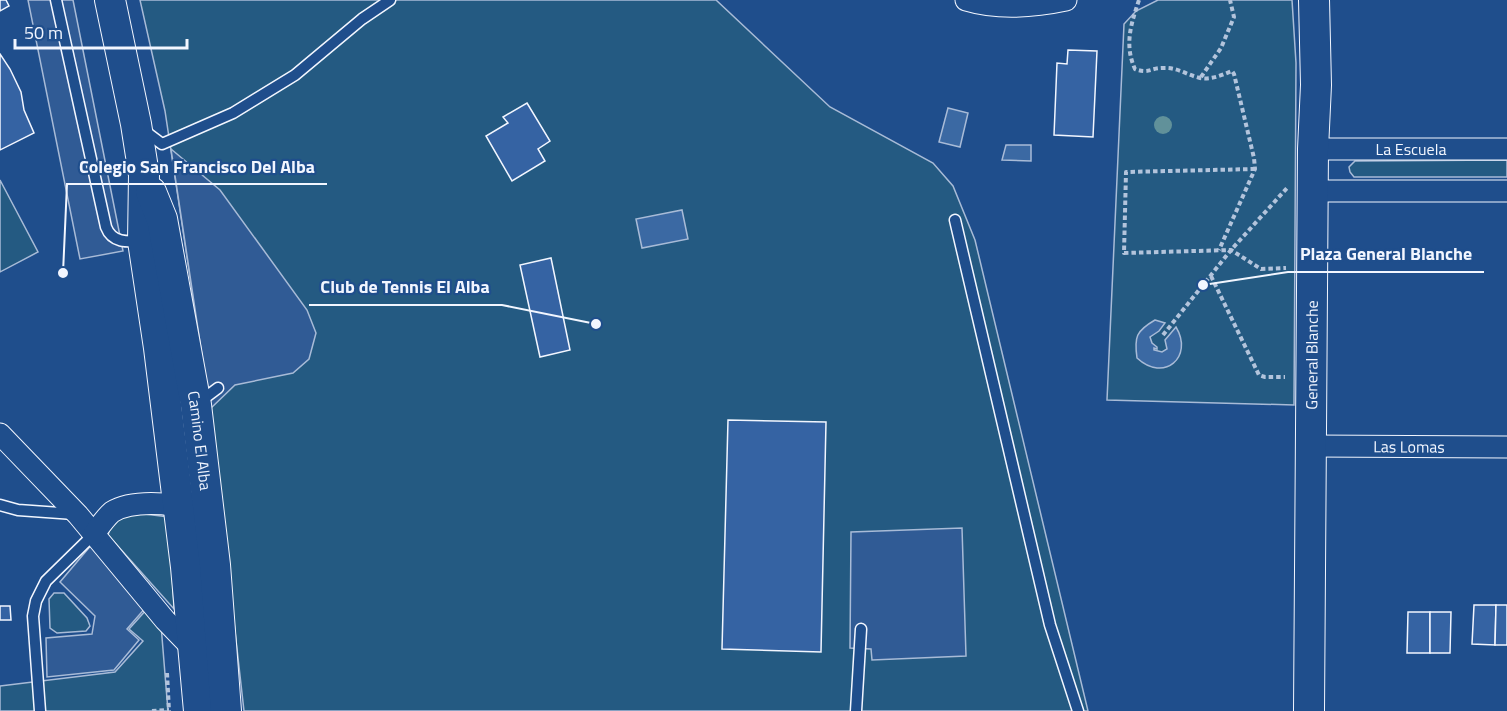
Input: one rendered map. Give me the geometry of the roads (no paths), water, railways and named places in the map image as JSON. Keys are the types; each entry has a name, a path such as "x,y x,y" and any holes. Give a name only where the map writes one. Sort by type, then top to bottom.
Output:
{"main road":[{"name":"Camino El Alba","path":"110,0 136,124 144,175 143,241 178,505 199,711"},
{"name":"General Blanche","path":"1309,711 1313,149 1316,85 1314,0"},
{"name":"Camino El Alba","path":"144,175 162,219 207,396 215,565 226,711"},
{"path":"223,668 250,711"}],"street":[{"path":"966,0 997,6 1021,7 1066,0"},
{"name":"La Escuela","path":"1313,149 1507,148"},
{"path":"1313,187 1507,191"},
{"path":"0,434 78,514 165,620 194,650"},
{"name":"Las Lomas","path":"1311,446 1507,447"},
{"path":"94,534 111,513 128,505 178,505 191,510 199,526 203,548 215,565"}],"lane":[{"path":"56,0 108,233 120,241 143,241"},
{"path":"136,124 162,144 233,113 295,75 362,19 390,0"},
{"path":"955,220 1050,625 1078,711"},
{"path":"0,504 18,510 78,514"},
{"path":"40,711 33,616 36,601 46,581 94,534"},
{"path":"856,711 861,629"}],"place":[{"name":"Colegio San Francisco Del Alba","path":"63,273"},
{"name":"Plaza General Blanche","path":"1203,285"},
{"name":"Club de Tennis El Alba","path":"596,324"}]}
